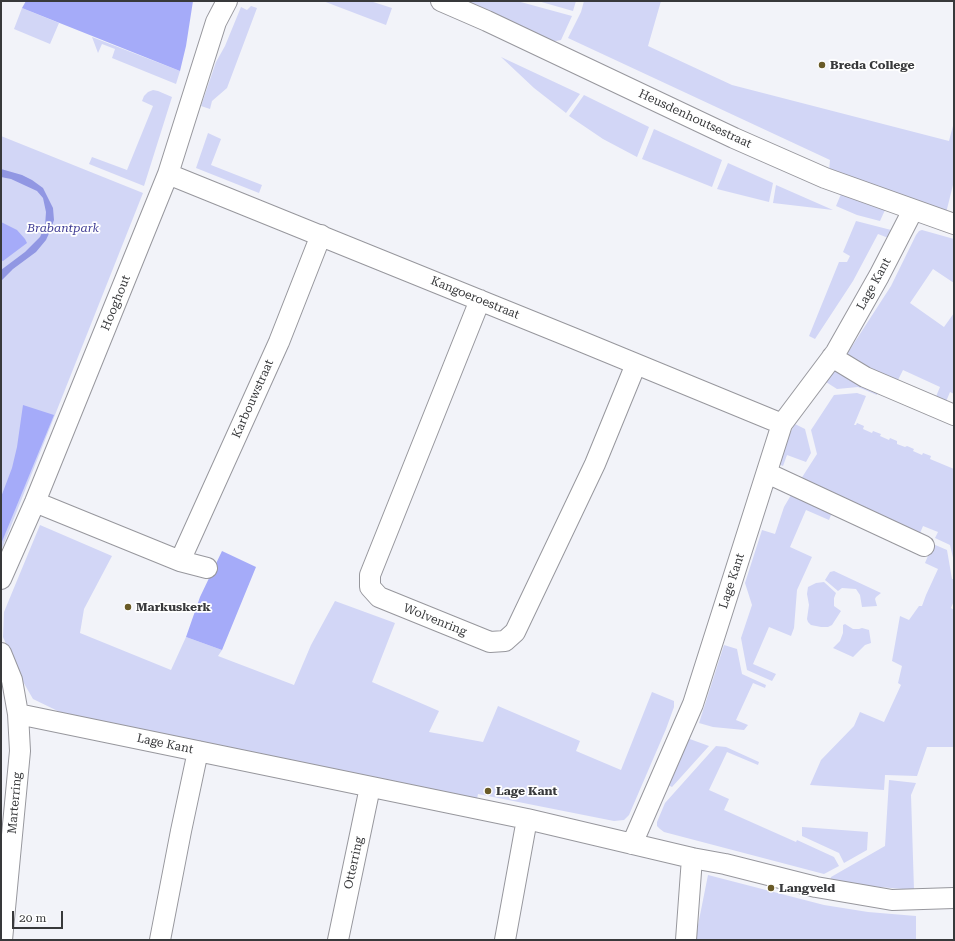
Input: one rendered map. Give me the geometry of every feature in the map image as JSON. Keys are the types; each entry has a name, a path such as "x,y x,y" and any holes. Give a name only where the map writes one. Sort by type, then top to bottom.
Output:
{"street":[{"name":"Hooghout","path":"214,1 216,22"},
{"name":"Hooghout","path":"1,579 36,502 168,174 216,22 227,1"},
{"name":"Heusdenhoutsestraat","path":"441,1 487,21 734,138 825,178 954,224"},
{"name":"Kangoeroestraat","path":"168,174 321,235 782,424"},
{"name":"Lage Kant","path":"632,844 693,704 782,424 832,357 879,276 913,210"},
{"name":"Karbouwstraat","path":"180,560 279,342 321,235"},
{"name":"Wolvenring","path":"480,300 370,574 370,587 379,597 490,642 505,641 515,632 595,464 636,364"},
{"path":"832,357 865,377 954,415"},
{"path":"767,473 924,546"},
{"path":"36,502 180,560 207,568"},
{"path":"1,653 12,680 18,714"},
{"name":"Lage Kant","path":"18,714 528,819 692,858"},
{"name":"Marterring","path":"2,940 20,751 18,714"},
{"path":"160,940 198,751"},
{"name":"Otterring","path":"338,940 370,787"},
{"path":"505,940 528,819"},
{"path":"686,940 692,858 725,864 816,887 892,900 954,898"}],"green space":[{"path":"323,1 370,1 392,8 386,25"},
{"path":"459,1 517,1 572,16 561,40 551,42"},
{"path":"538,1 576,1 573,11"},
{"path":"584,1 661,1 648,46 732,85 949,141 954,122 954,181 946,213 829,171 830,160 568,38 581,12"},
{"path":"251,6 257,8 227,88 212,101 210,109 201,106 216,62 225,46 241,7 247,10"},
{"path":"22,8 59,23 50,44 14,29"},
{"path":"92,37 180,71 176,84 112,58 115,49 102,44 98,53"},
{"path":"501,57 580,94 566,113 534,88"},
{"path":"153,90 172,97 144,186 89,164 92,157 127,170 153,106 142,101 148,92"},
{"path":"584,95 649,127 637,157 603,139 569,116"},
{"path":"654,129 722,160 712,187 642,159"},
{"path":"208,133 221,139 211,165 262,185 259,193 196,168"},
{"name":"Brabantpark","path":"1,136 143,193 1,551"},
{"path":"728,163 773,183 769,202 717,189"},
{"path":"776,185 833,210 773,203"},
{"path":"841,194 885,210 880,221 857,215 836,206"},
{"path":"856,221 895,231 891,239 878,234 853,281 815,339 809,336 839,262 847,262 850,256 843,252"},
{"path":"922,230 954,239 954,283 933,269 910,303 944,327 954,313 954,394 950,392 945,404 935,399 940,387 903,370 897,382 868,370 847,354 891,286 916,235"},
{"path":"837,367 878,391 877,395 858,387 837,389 826,382"},
{"path":"857,393 866,396 854,425 857,423 864,426 863,429 872,433 873,431 881,434 880,436 889,440 890,438 897,441 897,444 914,449 913,451 922,455 923,453 931,456 930,459 954,469 954,562 950,545 935,538 938,532 923,526 918,538 799,482 817,454 811,430 834,395"},
{"path":"795,424 805,429 811,453 806,462 787,455 783,466 778,464 789,435"},
{"path":"794,490 833,510 829,520 806,510 790,547 812,557 797,590 794,628 791,636 769,627 753,664 776,674 772,681 747,670 741,638 752,605 745,583 762,530 775,534 784,507"},
{"path":"40,525 112,556 84,609 80,633 171,670 186,637 222,650 218,656 294,685 311,645 335,601 395,623 372,682 439,711 429,732 483,742 498,706 580,741 576,751 621,770 652,692 674,701 674,707 629,815 624,820 614,821 478,794 477,799 64,714 33,699 22,680 3,637 4,612"},
{"path":"933,544 947,550 952,579 954,579 954,601 951,608 954,610 954,747 927,747 917,776 885,775 884,790 810,785 821,760 854,726 860,712 884,722 901,685 898,683 902,666 892,661 900,616 909,620 919,606 922,606 938,569 925,563"},
{"path":"834,571 881,593 875,599 877,606 862,607 860,595 856,589 842,588 838,591 825,580 830,572"},
{"path":"824,582 836,593 834,598 834,606 841,611 832,625 828,627 811,625 807,619 809,605 807,594 808,587 816,583"},
{"path":"845,624 853,629 862,628 869,630 871,643 865,645 853,657 833,648 840,641 843,633 843,625"},
{"path":"724,645 737,649 742,674 766,685 765,688 753,683 736,720 748,725 744,730 713,727 699,723"},
{"path":"687,738 709,746 672,787 668,785"},
{"path":"716,746 726,747 759,762 758,765 727,752 709,790 729,799 724,810 834,857 839,866 824,874 664,832 660,829 657,826 657,822 665,803"},
{"path":"889,780 916,783 911,795 914,890 846,884 830,881 831,877 885,846"},
{"path":"802,827 868,832 867,850 844,863 839,853 802,836"},
{"path":"708,875 824,905 868,912 916,916 916,940 695,940"}],"shaded area":[{"path":"26,1 193,1 186,46 180,71 22,8"},
{"path":"1,169 22,175 43,188 53,208 54,220 46,240 36,252 13,269 1,281 1,270 25,252 40,237 45,226 46,212 43,198 37,191 11,179 1,177"},
{"path":"1,222 17,230 27,243 3,261 1,260"},
{"path":"23,405 54,415 1,544 1,497 12,468 17,447"},
{"path":"222,551 256,567 222,650 186,637 200,597"}],"place":[{"name":"Breda College","path":"822,65"},
{"name":"Markuskerk","path":"128,607"},
{"name":"Lage Kant","path":"488,791"},
{"name":"Langveld","path":"771,888"}]}
